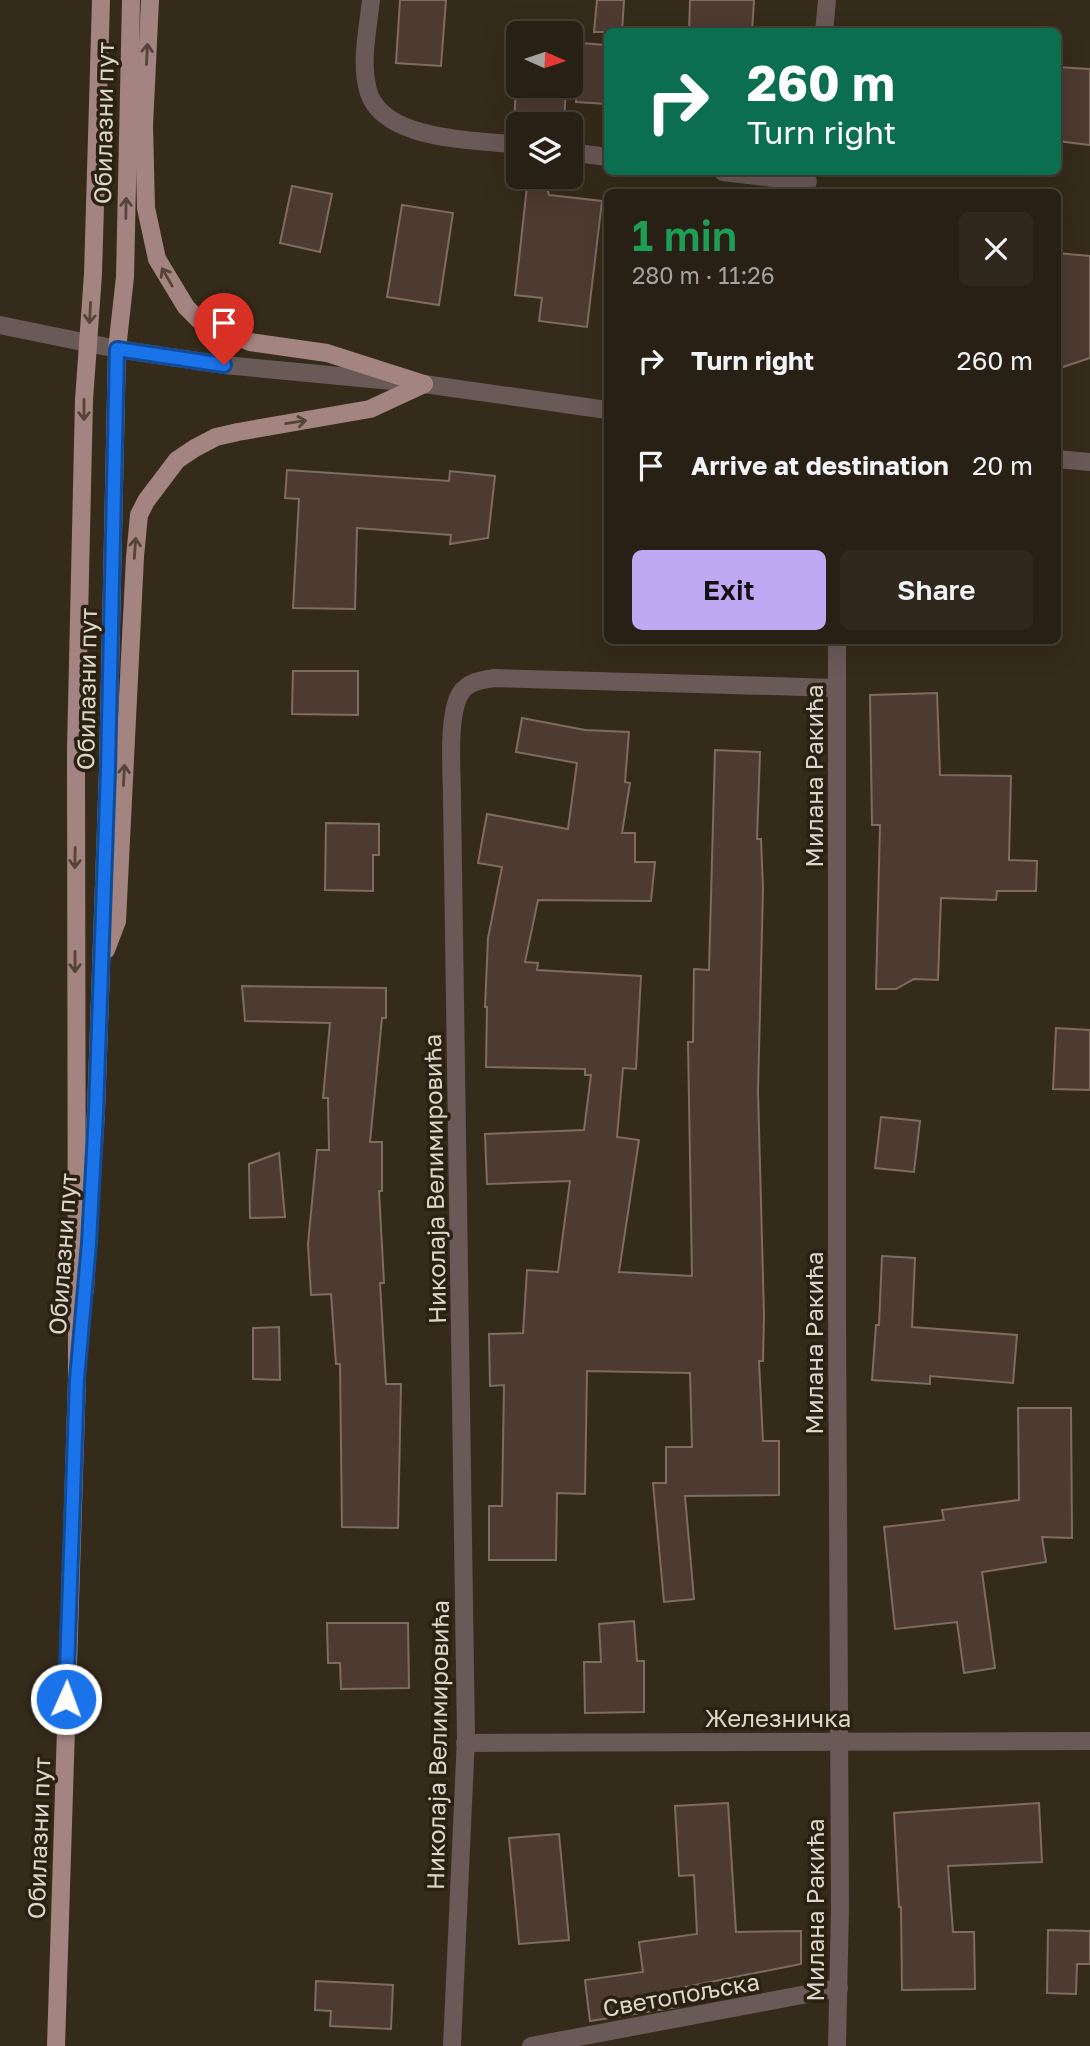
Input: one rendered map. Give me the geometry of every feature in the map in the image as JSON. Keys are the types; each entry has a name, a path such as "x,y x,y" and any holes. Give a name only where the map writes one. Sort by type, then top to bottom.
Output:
{"main road":[{"name":"Обилазни пут","path":"56,2046 77,1379 74,867 84,400 89,342 101,0"},
{"name":"Обилазни пут","path":"77,1379 89,1243 101,963 117,349 125,277 131,0"},
{"path":"150,0 144,126 146,208 157,259 186,307 199,320 250,342 327,353 424,384"},
{"path":"101,963 117,921 136,544 139,514 146,501 177,460 216,437 370,409 424,384"}],"street":[{"path":"371,0 366,48 367,88 382,114 392,122 415,132 506,143"},
{"path":"824,28 827,0"},
{"path":"583,153 604,156"},
{"path":"748,175 808,182"},
{"path":"0,325 117,349 224,365 424,384 604,410"},
{"path":"1061,460 1090,463"},
{"name":"Милана Ракића","path":"837,644 837,2046"},
{"name":"Николаја Велимировића","path":"452,2046 466,1743 452,799 452,737 460,694 474,681 494,678 837,688"},
{"name":"Железничка","path":"466,1743 1090,1741"},
{"name":"Светопољска","path":"531,2046 839,1988"}],"building":[{"path":"400,0 446,0 441,66 396,63"},
{"path":"597,0 624,0 622,28 604,28 604,32 594,32"},
{"path":"690,0 754,0 752,28 689,28"},
{"path":"583,43 604,45 604,104 576,102 576,98 583,98"},
{"path":"1061,67 1090,69 1090,145 1061,141"},
{"path":"515,98 565,98 565,112 515,112"},
{"path":"292,186 332,194 320,252 280,243"},
{"path":"527,189 547,189 549,195 602,201 587,327 539,321 542,298 515,295"},
{"path":"402,205 453,213 439,305 387,297"},
{"path":"1061,253 1090,256 1090,358 1061,368"},
{"path":"287,470 449,481 450,471 495,476 488,538 450,544 451,535 357,528 355,609 293,608 299,499 285,498"},
{"path":"293,671 358,671 358,715 292,714"},
{"path":"937,693 940,775 1011,776 1009,860 1037,861 1036,891 997,891 996,900 941,898 938,980 914,979 896,989 876,989 880,825 872,825 870,695"},
{"path":"522,718 585,730 629,732 625,782 630,783 622,833 635,833 635,862 655,862 651,901 538,900 525,962 538,963 537,970 641,976 636,1069 623,1068 617,1137 639,1140 619,1272 692,1276 688,1042 693,1042 694,969 709,970 715,750 760,752 757,839 761,839 763,889 758,1091 764,1315 763,1361 759,1361 763,1441 779,1441 779,1495 685,1496 694,1599 664,1602 653,1483 666,1483 666,1447 692,1447 690,1373 587,1371 585,1494 557,1493 556,1560 489,1560 489,1506 502,1506 504,1385 490,1386 489,1334 523,1333 527,1270 558,1272 570,1181 487,1184 485,1134 584,1130 591,1075 585,1075 585,1069 486,1067 488,938 502,867 478,863 487,814 568,829 577,763 516,752"},
{"path":"326,823 379,824 379,855 373,855 373,891 325,890"},
{"path":"242,986 386,988 386,1018 382,1018 370,1142 382,1142 382,1191 379,1191 384,1283 380,1283 386,1384 401,1384 398,1528 342,1527 340,1364 336,1364 331,1294 311,1295 308,1244 317,1150 329,1150 328,1098 323,1098 330,1023 245,1021"},
{"path":"1056,1028 1090,1030 1090,1090 1053,1089"},
{"path":"881,1117 920,1121 914,1172 875,1168"},
{"path":"279,1153 285,1217 250,1218 249,1164"},
{"path":"882,1256 915,1258 912,1327 1017,1335 1013,1383 930,1376 930,1384 872,1380 876,1325 879,1325"},
{"path":"279,1327 280,1380 253,1379 253,1328"},
{"path":"1018,1408 1071,1408 1072,1538 1042,1537 1046,1562 982,1572 995,1668 964,1673 957,1622 895,1629 884,1527 944,1520 942,1510 1019,1500"},
{"path":"634,1621 637,1661 644,1661 644,1712 585,1713 584,1662 601,1662 599,1624"},
{"path":"327,1623 408,1623 409,1688 341,1689 340,1663 328,1663"},
{"path":"728,1803 736,1932 801,1931 801,1964 675,1989 678,2007 590,2021 585,1980 643,1972 639,1942 697,1934 694,1875 679,1876 675,1806"},
{"path":"1039,1803 1042,1862 948,1866 953,1932 974,1932 975,1989 902,1990 901,1907 894,1813"},
{"path":"559,1834 569,1940 519,1944 509,1838"},
{"path":"1048,1930 1090,1931 1090,1964 1077,1964 1076,1994 1047,1993"},
{"path":"316,1981 393,1985 391,2029 330,2026 331,2011 315,2010"}],"route":[{"path":"66,1699 77,1379 89,1243 96,1112 118,418 117,349 224,365"}]}
